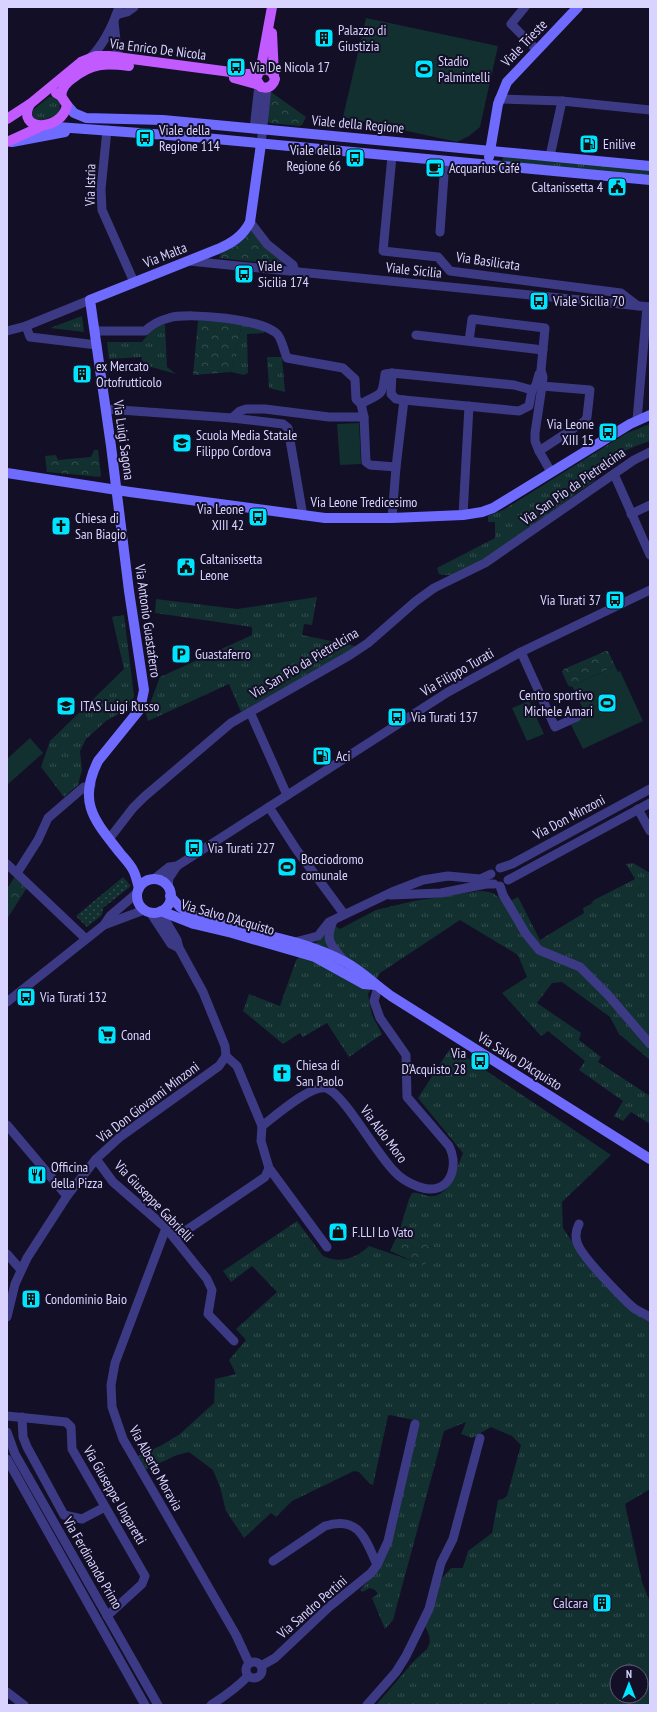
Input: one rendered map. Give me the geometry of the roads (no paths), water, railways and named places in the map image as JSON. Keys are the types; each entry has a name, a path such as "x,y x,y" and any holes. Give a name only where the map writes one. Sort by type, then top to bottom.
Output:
{"main road":[{"path":"272,12 274,82 262,86 256,79 272,12"},
{"name":"Via Enrico De Nicola","path":"44,93 81,62 90,58 109,56 246,74 258,72"},
{"name":"Via Enrico De Nicola","path":"62,96 65,85 80,72 102,64 235,78 262,86"},
{"path":"258,72 268,69 274,74"},
{"path":"7,119 44,93 55,92 62,96 67,105 66,111 60,119 7,143"},
{"path":"30,104 27,108 28,119 34,124 43,126"}],"street":[{"path":"117,14 127,12 134,7"},
{"path":"525,7 510,24 537,50"},
{"name":"Viale Trieste","path":"488,164 499,99 507,82 578,7"},
{"path":"90,58 101,45 117,14"},
{"path":"117,14 117,50 120,58"},
{"path":"261,144 258,129 262,86"},
{"path":"499,99 562,102 650,110"},
{"path":"550,156 562,102"},
{"name":"Viale della Regione","path":"67,105 74,113 86,118 135,119 196,123 650,166"},
{"path":"194,137 196,123"},
{"path":"43,126 85,129"},
{"path":"7,143 43,135 85,129"},
{"name":"Viale della Regione","path":"85,129 194,137 650,180"},
{"name":"Via Istria","path":"107,130 101,189 102,210 134,282"},
{"path":"363,153 365,139"},
{"name":"Via Malta","path":"7,331 26,326 189,261 237,239 247,229 250,222 261,144"},
{"path":"502,166 503,152"},
{"name":"Via Basilicata","path":"392,156 383,251 438,257 450,271 621,293 645,306"},
{"path":"440,232 445,161"},
{"path":"250,222 267,244 293,265 295,272"},
{"name":"Viale Sicilia","path":"189,261 645,306"},
{"name":"Via Luigi Sagona","path":"90,300 116,490"},
{"path":"636,420 645,306"},
{"path":"95,331 145,331 170,317 201,316 245,320 266,327 278,334 287,358 343,368 355,379 356,399 361,404 364,417 366,462 370,465 396,467"},
{"path":"392,373 391,394 396,399 519,411 529,406 532,390 536,385 541,370 545,328 472,319 469,341"},
{"path":"26,326 30,337 97,345"},
{"path":"416,335 543,350"},
{"path":"541,370 543,377 534,433 539,451 552,472"},
{"path":"361,404 378,396 383,391 386,374 392,373 514,385 532,390"},
{"path":"539,451 585,421 587,417 590,390 542,386"},
{"path":"392,518 404,400"},
{"path":"463,515 469,406"},
{"path":"106,409 280,422 286,426 289,434 303,516"},
{"path":"232,418 240,411 246,409 329,417 364,417"},
{"name":"Via Leone Tredicesimo","path":"7,473 303,516 341,519 463,515 482,512 493,508 636,420 650,415"},
{"name":"Via San Pio da Pietrelcina","path":"109,839 133,808 144,797 223,730 250,712 350,655 434,588 485,563 634,460 650,452"},
{"path":"614,474 650,555"},
{"name":"Via Antonio Guastaferro","path":"116,490 144,690 140,709 98,761 92,774 89,804 94,818 133,870"},
{"path":"631,514 650,505"},
{"name":"Via Filippo Turati","path":"152,879 169,868 177,866 448,692 521,652 650,590"},
{"path":"521,652 555,727 577,717"},
{"path":"250,712 287,795"},
{"path":"17,873 38,840 48,818 84,787 91,785"},
{"name":"Via Don Minzoni","path":"318,936 329,922 422,880 448,876 480,879 491,874 494,870 512,864 650,789"},
{"name":"Via Don Minzoni","path":"384,896 441,892 486,884 501,884 650,802"},
{"path":"269,807 296,849 344,914"},
{"path":"638,809 650,832"},
{"path":"7,864 86,939"},
{"path":"104,925 154,911 168,905 169,878 177,866"},
{"path":"500,868 508,874 501,884 503,895 526,934 539,950 580,967 608,995 650,1044"},
{"path":"133,870 152,879 159,880 169,891"},
{"path":"133,870 138,890 138,902 154,911 171,944 179,948 203,992 225,1046 226,1056 237,1066 262,1126 261,1141 269,1168 327,1247"},
{"path":"491,874 491,880 501,884"},
{"path":"7,1002 104,925 110,916 138,890 142,884 152,879"},
{"name":"Via Salvo D'Acquisto","path":"169,891 184,910 197,916 295,942 316,953 364,984 377,986"},
{"name":"Via Salvo D'Acquisto","path":"154,911 194,924 344,961 366,975 377,986 650,1159"},
{"path":"316,953 328,934 334,920"},
{"path":"328,934 330,943 344,961"},
{"path":"295,942 318,936 316,953"},
{"name":"Via Aldo Moro","path":"262,1126 308,1092 318,1088 326,1088 340,1098 397,1175 424,1188 430,1189 437,1188 447,1181 454,1168 452,1153 448,1146 407,1097 406,1055 380,1018 374,1001 377,986"},
{"name":"Via Don Giovanni Minzoni","path":"7,1317 15,1284 27,1258 67,1196 96,1159 120,1137 219,1066 226,1056"},
{"path":"7,1124 67,1196"},
{"name":"Via Giuseppe Gabrielli","path":"96,1159 113,1182 166,1228 207,1279 212,1290 208,1314 234,1341"},
{"path":"175,1238 265,1177 269,1168"},
{"path":"579,1224 576,1230 577,1242 586,1256 628,1303 635,1309 650,1317"},
{"name":"Via Alberto Moravia","path":"166,1228 118,1352 111,1385 112,1407 123,1439 236,1635 249,1663"},
{"path":"7,1254 21,1270"},
{"path":"7,1412 15,1416 27,1447 64,1515 82,1519 105,1507"},
{"name":"Via Giuseppe Ungaretti","path":"15,1416 66,1422 69,1424 72,1449 145,1576 142,1584 110,1620"},
{"name":"Via Sandro Pertini","path":"211,1705 229,1694 248,1676 253,1678 259,1676 262,1671 261,1666 275,1658 329,1606 371,1573 377,1565 388,1541 415,1424"},
{"name":"Via Ferdinando Primo","path":"7,1432 15,1454 42,1511"},
{"path":"367,1705 396,1672 406,1656 426,1616 442,1563 453,1539 480,1438"},
{"name":"Via Ferdinando Primo","path":"7,1459 97,1598 158,1705"},
{"name":"Via Ferdinando Primo","path":"49,1523 87,1604 145,1705"},
{"path":"273,1561 325,1526 335,1523 345,1523 360,1531 377,1565"},
{"path":"87,1604 97,1598"},
{"path":"102,1630 110,1620"},
{"path":"248,1676 246,1668 249,1663 256,1662 261,1666"},
{"path":"7,1692 24,1705"}],"place":[{"name":"Palazzo di Giustizia","path":"324,38"},
{"name":"Via De Nicola 17","path":"236,67"},
{"name":"Stadio Palmintelli","path":"424,69"},
{"name":"Viale della Regione 114","path":"145,138"},
{"name":"Enilive","path":"589,144"},
{"name":"Viale della Regione 66","path":"355,158"},
{"name":"Acquarius Café","path":"435,168"},
{"name":"Caltanissetta 4","path":"617,187"},
{"name":"Viale Sicilia 174","path":"244,274"},
{"name":"Viale Sicilia 70","path":"539,301"},
{"name":"ex Mercato Ortofrutticolo","path":"82,374"},
{"name":"Via Leone XIII 15","path":"608,432"},
{"name":"Scuola Media Statale Filippo Cordova","path":"182,443"},
{"name":"Via Leone XIII 42","path":"258,517"},
{"name":"Chiesa di San Biagio","path":"61,526"},
{"name":"Caltanissetta Leone","path":"186,567"},
{"name":"Via Turati 37","path":"615,600"},
{"name":"Guastaferro","path":"181,654"},
{"name":"Centro sportivo Michele Amari","path":"607,703"},
{"name":"ITAS Luigi Russo","path":"66,706"},
{"name":"Via Turati 137","path":"397,717"},
{"name":"Aci","path":"322,756"},
{"name":"Via Turati 227","path":"194,848"},
{"name":"Bocciodromo comunale","path":"287,867"},
{"name":"Via Turati 132","path":"26,997"},
{"name":"Conad","path":"107,1035"},
{"name":"Via D'Acquisto 28","path":"480,1061"},
{"name":"Chiesa di San Paolo","path":"282,1073"},
{"name":"Officina della Pizza","path":"37,1175"},
{"name":"F.LLI Lo Vato","path":"338,1232"},
{"name":"Condominio Baio","path":"31,1299"},
{"name":"Calcara","path":"602,1603"}]}
